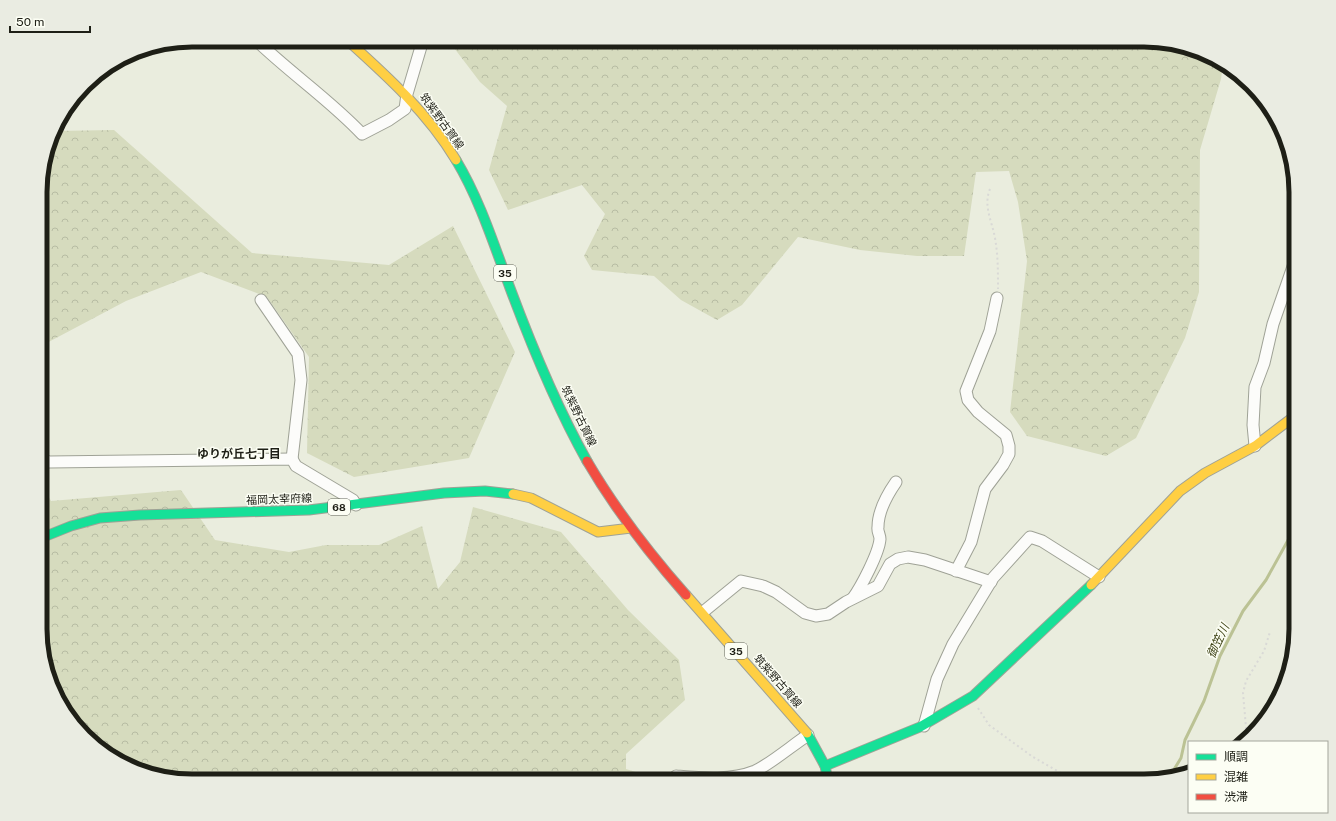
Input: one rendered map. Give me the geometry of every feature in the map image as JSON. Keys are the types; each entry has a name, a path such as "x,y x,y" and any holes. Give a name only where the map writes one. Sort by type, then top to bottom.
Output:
{"main road":[{"name":"筑紫野古賀線","path":"355,47 407,94 448,146 474,192 528,334 562,410 592,470 631,528 654,558 703,612 808,735 825,766 827,774"},
{"path":"825,766 924,726 953,711 973,696 1099,577 1180,491 1205,473 1255,446 1289,421"},
{"name":"福岡太宰府線","path":"47,536 71,526 100,518 140,514 309,510 444,493 485,491 510,493 531,498 598,532 631,528"}],"street":[{"path":"264,47 345,116 362,134 389,120 405,109 407,94 421,47"},
{"path":"1255,446 1253,425 1255,387 1264,363 1273,324 1289,278"},
{"path":"956,571 971,542 985,489 1004,466 1009,454 1009,446 1006,435 978,412 968,400 966,391 990,331 997,298"},
{"path":"261,300 298,354 301,380 292,458 296,466 353,500 356,505"},
{"path":"47,461 292,458"},
{"path":"851,600 862,586 868,573 880,540 877,528 885,497 896,482"},
{"path":"924,726 937,680 950,652 992,582 1030,537 1042,541 1099,577"},
{"path":"703,612 741,581 763,586 776,592 799,610 816,616 828,614 878,586 890,564 898,559 908,557 925,560 992,582"},
{"path":"741,774 755,771 808,735"}],"path":[{"path":"990,189 986,205 995,237 998,265 997,298"},
{"path":"1246,731 1243,693 1246,681 1264,650 1270,632"},
{"path":"973,696 988,725 1033,757 1063,774"}],"green space":[{"path":"453,47 1153,47 1181,52 1199,58 1222,71 1221,79 1200,150 1199,292 1185,338 1136,438 1106,456 1027,436 1010,412 1027,261 1018,202 1009,171 976,172 964,256 917,256 860,250 798,237 742,305 717,320 681,300 654,276 592,270 584,256 605,214 582,185 508,210 489,170 507,106 480,82"},
{"path":"114,130 252,253 389,265 453,226 515,352 469,458 354,477 307,453 309,357 267,297 201,272 126,301 47,343 47,183 52,155 61,131"},
{"path":"181,490 215,540 289,552 326,545 379,545 422,526 438,589 460,562 473,507 561,532 628,610 679,660 685,700 626,754 626,769 642,774 183,774 155,769 128,759 104,744 77,717 62,693 52,666 47,638 47,493 51,501"}],"waterway":[{"name":"御笠川","path":"1173,771 1181,758 1185,740 1204,701 1220,656 1243,611 1266,580 1289,538"}],"traffic: fast":[{"path":"456,160 465,175 479,207 545,376 587,461"},
{"path":"47,536 71,526 100,518 140,515 309,510 444,493 485,491 513,494"},
{"path":"825,766 920,727 973,696 1091,585"},
{"path":"807,733 825,766 827,774"}],"traffic: slow":[{"path":"355,47 392,81 420,111 433,126 456,160"},
{"path":"1091,585 1180,491 1205,473 1255,446 1289,420"},
{"path":"513,494 531,498 598,532 631,528"},
{"path":"686,595 807,733"}],"traffic: jam":[{"path":"587,461 633,530 686,595"}],"district":[{"name":"ゆりが丘七丁目","path":"239,454"}]}
